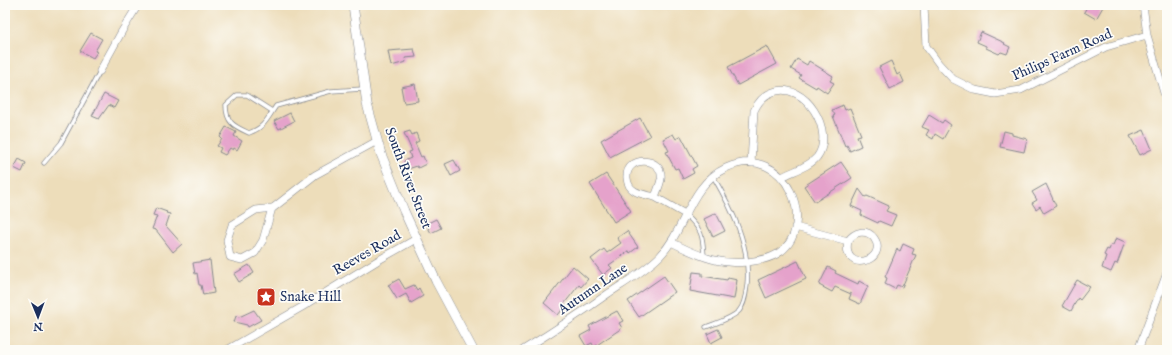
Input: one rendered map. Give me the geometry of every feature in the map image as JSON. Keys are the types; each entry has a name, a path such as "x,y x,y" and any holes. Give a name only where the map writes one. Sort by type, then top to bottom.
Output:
{"street":[{"path":"100,71 138,5"},
{"name":"South River Street","path":"353,5 364,89 377,141 392,182 416,239 439,287 473,350"},
{"name":"Philips Farm Road","path":"924,5 926,46 939,64 953,79 975,90 995,94 1021,90 1106,47 1147,35"},
{"path":"1143,5 1147,35 1167,100"},
{"path":"751,163 754,111 757,104 762,98 779,90 794,92 808,102 814,112 820,124 822,145 816,158 810,163 782,177"},
{"path":"272,208 263,240 255,253 242,260 230,257 227,240 232,225 256,210 272,208 315,175 377,141"},
{"path":"654,196 661,178 660,171 656,165 648,161 640,161 633,164 627,175 627,183 632,190 640,194 654,196 685,214"},
{"name":"Autumn Lane","path":"523,350 642,271 661,255 671,242 692,201 700,189 713,176 726,168 751,163 761,164 770,168 782,177 792,192 796,216 793,236 783,251 764,260 748,262 723,262 704,257 671,242"},
{"path":"795,227 848,241"},
{"path":"858,232 866,232 872,235 876,240 877,248 875,254 870,259 863,262 858,261 851,257 848,252 848,241 858,232"},
{"name":"Reeves Road","path":"227,350 416,239"},
{"path":"1138,350 1167,273"}],"lane":[{"path":"44,163 61,143 100,71"},
{"path":"272,111 246,95 236,95 226,105 226,114 229,121 238,128 249,133 259,129 276,106 331,91 364,89"},
{"path":"706,327 733,315 741,308 747,289 748,262 742,236 713,176"},
{"path":"685,214 701,231 704,257"}],"building":[{"path":"1088,5 1104,5 1096,19 1084,12"},
{"path":"981,32 1005,43 1004,44 1010,47 1007,54 1001,52 999,54 977,42"},
{"path":"91,33 102,39 93,58 80,51"},
{"path":"767,46 777,64 738,85 728,67"},
{"path":"414,49 416,57 405,58 406,62 391,66 388,51"},
{"path":"797,59 807,65 809,61 833,76 830,81 834,83 827,93 817,86 816,88 799,78 801,75 791,69"},
{"path":"891,61 897,75 900,73 904,82 890,89 879,67"},
{"path":"415,84 418,101 404,103 401,87"},
{"path":"104,94 118,101 114,108 109,105 99,119 92,116"},
{"path":"843,105 845,110 850,108 861,135 857,136 861,146 850,151 847,145 845,146 832,110"},
{"path":"290,113 294,121 279,129 274,121"},
{"path":"929,115 942,123 944,120 951,125 943,139 935,134 933,139 926,135 929,130 922,127"},
{"path":"640,118 650,136 610,157 601,140"},
{"path":"226,127 236,132 234,136 242,141 237,150 230,148 225,155 219,152 221,148 217,146 222,139 220,137"},
{"path":"1144,130 1152,149 1140,155 1130,136"},
{"path":"410,131 412,135 416,133 419,141 415,143 426,164 418,168 417,166 408,169 404,161 411,158 409,152 412,151 404,133"},
{"path":"1004,131 1027,139 1024,152 1000,147"},
{"path":"673,134 676,139 681,136 697,166 692,169 694,173 683,179 678,168 675,169 666,152 669,151 663,139"},
{"path":"19,159 26,163 22,172 14,168"},
{"path":"454,160 460,171 451,176 445,164"},
{"path":"841,162 852,178 815,202 804,186"},
{"path":"606,174 631,211 614,222 590,184"},
{"path":"1046,184 1056,206 1044,213 1040,206 1036,209 1032,203 1037,200 1032,192"},
{"path":"859,189 865,197 867,196 889,206 886,211 896,215 891,226 879,221 878,223 861,215 862,211 851,206"},
{"path":"156,208 170,214 166,226 182,244 173,252 156,230 152,229 157,216 153,215"},
{"path":"716,213 725,231 713,237 704,219"},
{"path":"436,219 441,228 431,233 426,224"},
{"path":"627,231 638,247 630,253 629,251 609,265 612,268 603,275 591,259 604,249 607,253 621,243 617,238"},
{"path":"1116,238 1125,242 1117,264 1115,263 1111,272 1102,268 1106,256 1104,255 1107,249 1109,250 1111,245 1113,245"},
{"path":"903,244 914,249 912,254 916,255 902,287 897,285 895,289 885,284 887,278 885,277 897,249 900,251"},
{"path":"210,260 214,293 203,295 201,285 199,285 197,273 195,274 193,263"},
{"path":"798,261 806,279 766,298 758,280"},
{"path":"249,265 254,273 239,282 234,274"},
{"path":"573,266 588,279 581,287 579,285 564,304 566,305 558,315 544,303"},
{"path":"828,267 836,271 835,273 858,284 859,281 868,286 860,304 849,299 851,294 835,287 832,292 819,285"},
{"path":"693,272 702,273 702,276 737,280 734,299 690,291"},
{"path":"664,276 675,292 639,317 628,301"},
{"path":"399,279 405,289 414,285 417,290 419,288 423,296 411,303 406,294 397,299 388,285"},
{"path":"1077,280 1090,287 1080,300 1078,298 1071,311 1062,306"},
{"path":"254,310 261,320 248,327 247,325 234,322 236,316 239,317"},
{"path":"617,311 623,321 619,323 622,328 594,347 592,343 586,346 580,336 591,330 589,326"},
{"path":"718,329 722,337 711,343 707,334"}],"place":[{"name":"Snake Hill","path":"266,297"}]}
